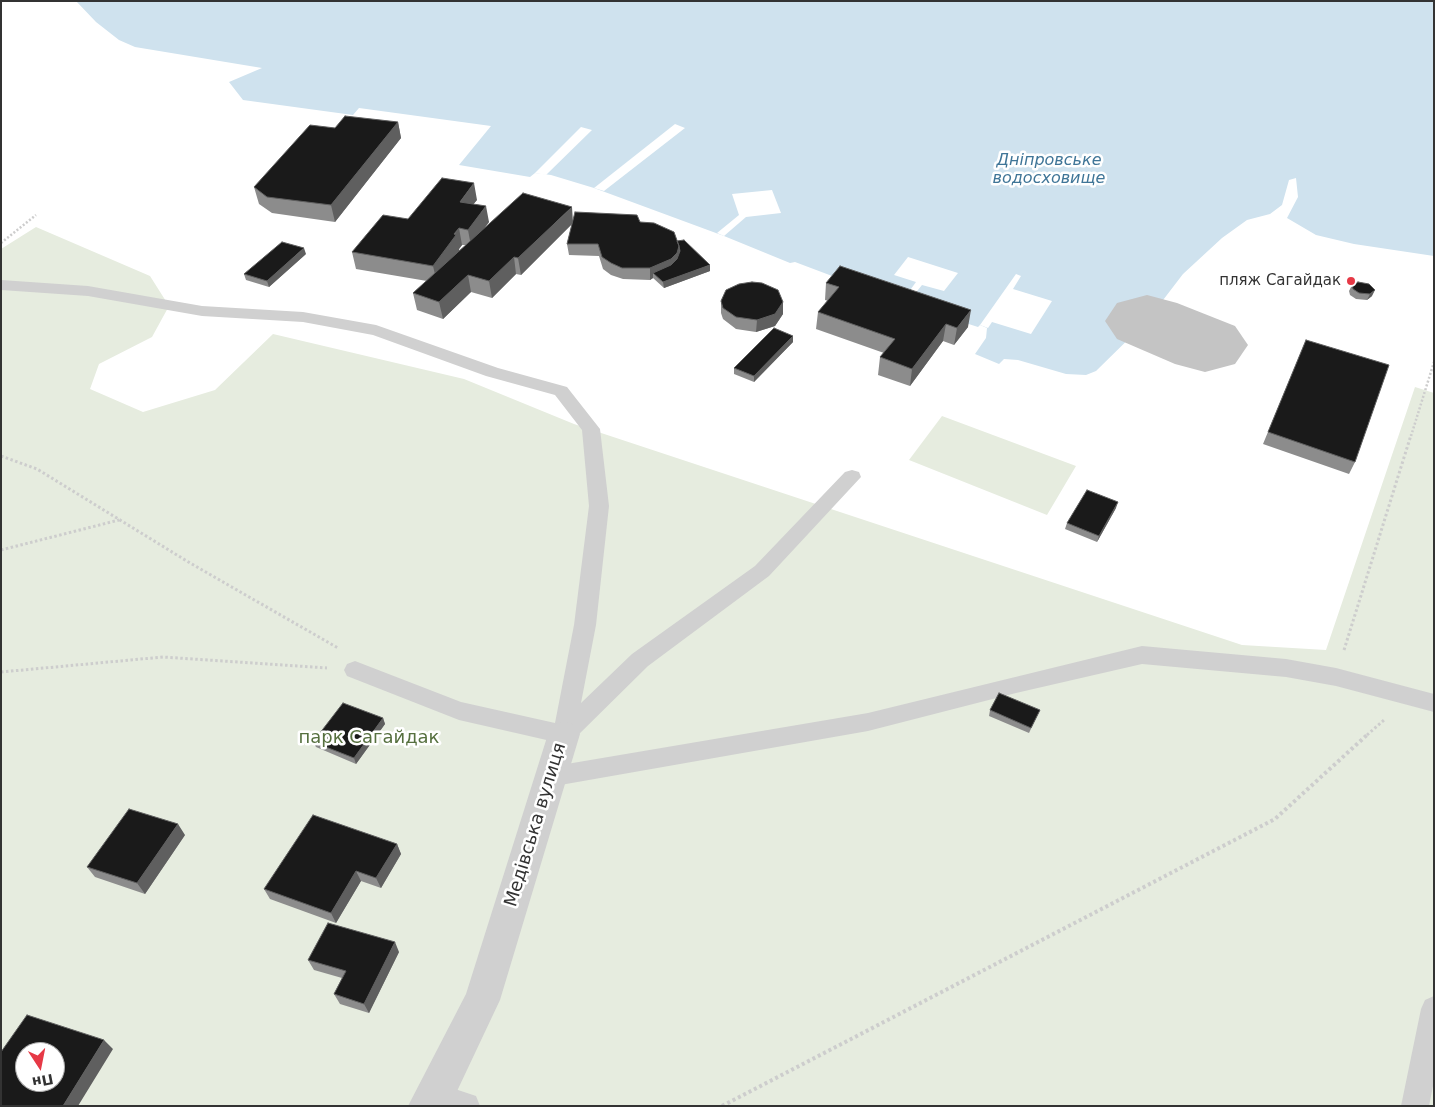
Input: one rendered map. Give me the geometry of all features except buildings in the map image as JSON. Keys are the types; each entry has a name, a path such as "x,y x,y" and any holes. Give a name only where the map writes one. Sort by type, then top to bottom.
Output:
{"street":[{"name":"Медівська вулиця","path":"442,1102 482,1000 549,777 564,734"}],"lane":[{"path":"1,285 88,291 202,312 303,317 376,330 492,372 561,391 591,429 600,506 585,625 564,734 458,711 355,670"},
{"name":"Медівська вулиця","path":"564,734 640,660 762,571 852,478"},
{"path":"549,777 868,722 1016,684 1142,655 1286,668 1336,677 1408,698 1434,703"},
{"path":"1415,1106 1434,1009"}],"path":[{"path":"1,243 36,215"},
{"path":"1336,677 1434,362"},
{"path":"1,456 37,469 120,520 336,645 355,670"},
{"path":"1,550 120,520"},
{"path":"1,672 163,657 355,670"},
{"path":"722,1106 1275,819 1408,698"}],"green space":[{"name":"парк Сагайдак","path":"36,227 150,276 169,306 152,337 99,364 90,389 143,412 215,390 273,334 464,379 574,424 1242,645 1326,650 1415,387 1434,393 1434,1106 1,1106 1,249"},
{"path":"942,416 1076,466 1047,515 909,460"}],"water":[{"name":"Дніпровське водосховище","path":"76,1 1434,1 1434,256 1354,244 1316,235 1287,218 1298,197 1296,178 1289,180 1282,205 1270,214 1247,220 1222,238 1183,274 1147,321 1096,371 1086,375 1066,374 1018,360 1004,359 999,364 975,354 986,338 987,328 980,325 978,327 909,305 795,262 790,263 724,236 594,188 551,175 535,173 530,177 459,165 491,126 359,108 353,115 243,100 229,82 262,68 135,47 119,40 96,22"}],"pier":[{"path":"675,124 685,128 604,191 594,188"},
{"path":"581,127 592,130 546,175 535,173"},
{"path":"772,190 781,213 746,217 724,236 717,233 739,215 732,194"},
{"path":"908,257 958,273 944,291 922,285 905,306 900,304 916,282 894,275"},
{"path":"1016,274 1021,276 1013,289 1052,301 1031,334 992,322 988,328 980,325"}],"taxiway":[{"path":"1147,321 1205,345"}],"place":[{"name":"пляж Сагайдак","path":"1351,281"}]}
